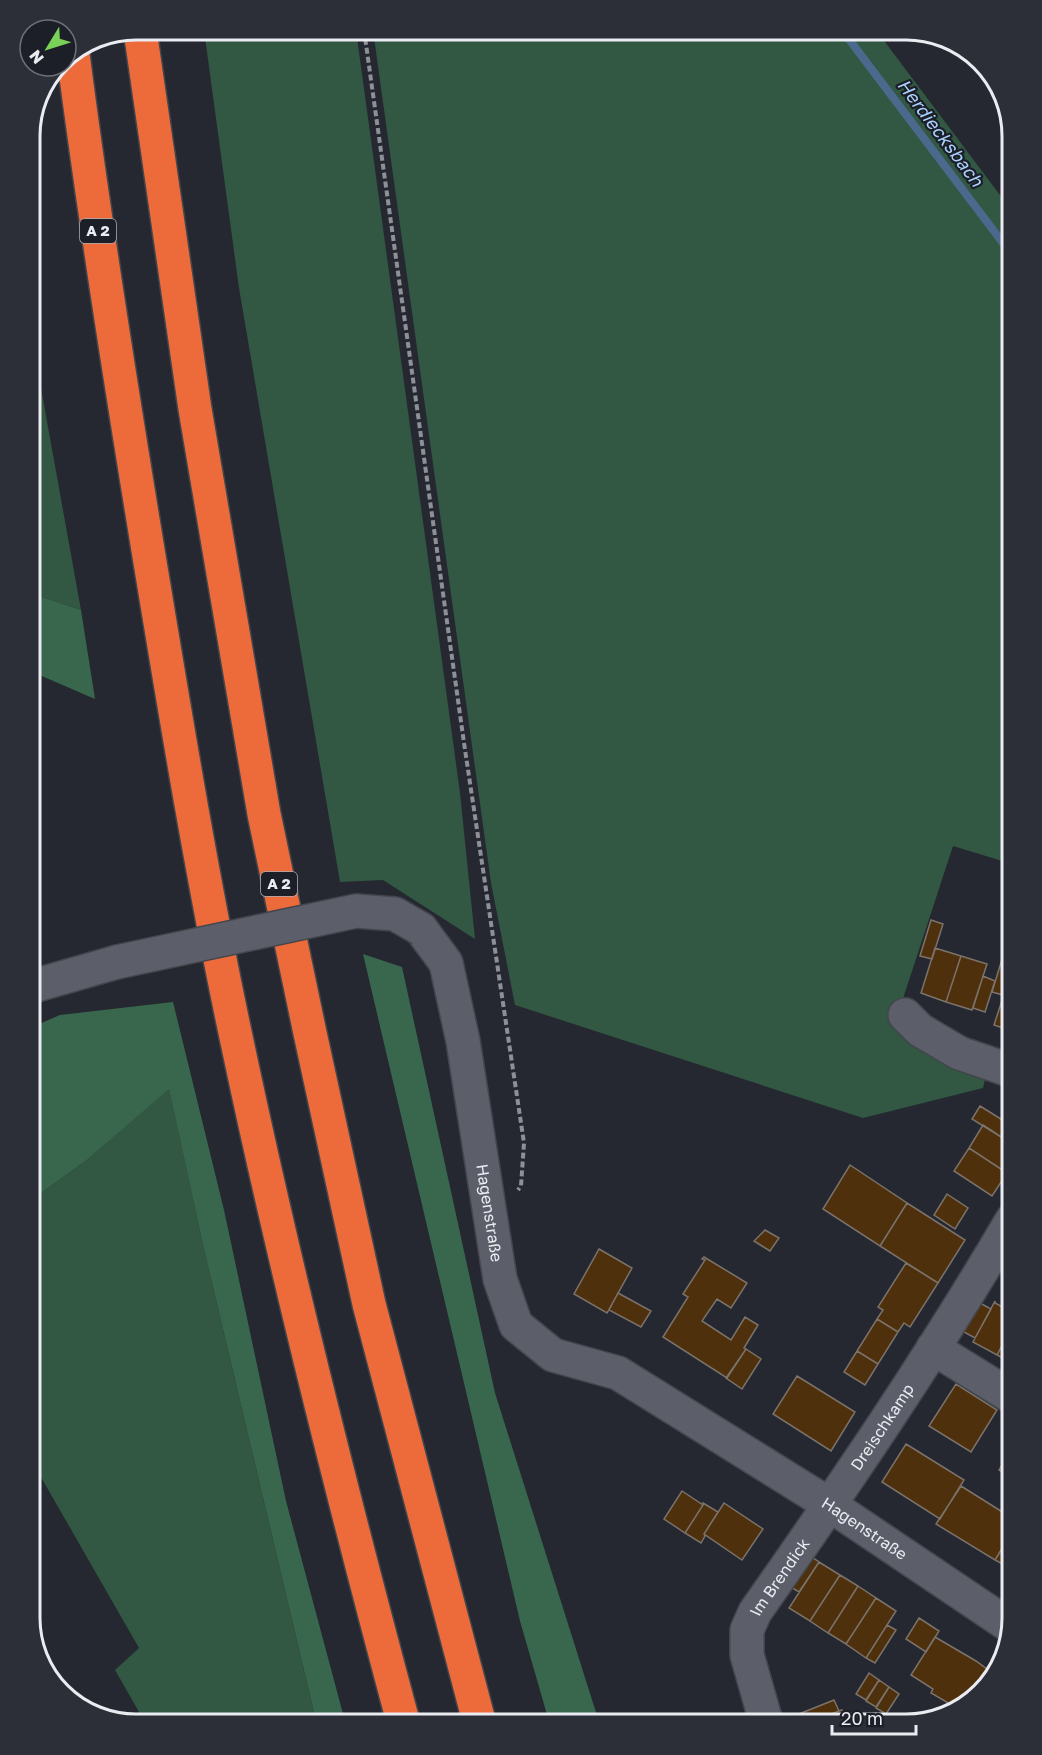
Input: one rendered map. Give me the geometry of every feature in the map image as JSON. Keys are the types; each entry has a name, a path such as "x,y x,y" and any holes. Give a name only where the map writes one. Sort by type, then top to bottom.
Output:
{"highway":[{"name":"A 2","path":"141,40 195,409 264,814 369,1304 477,1714"},
{"name":"A 2","path":"76,78 124,409 183,761 238,1049 304,1337 401,1714"}],"street":[{"name":"Hagenstraße","path":"40,984 117,962 356,911 395,915 421,929 446,963 464,1041 500,1278 516,1325 553,1355 618,1373 830,1505 1001,1620"},
{"path":"904,1015 920,1030 959,1053 1001,1067"},
{"name":"Dreischkamp","path":"830,1505 1001,1245"},
{"path":"933,1348 1001,1390"},
{"name":"Im Brendick","path":"764,1714 747,1655 747,1630 755,1611 830,1505"}],"path":[{"path":"365,40 466,754 524,1143"}],"green space":[{"path":"205,40 357,40 460,793 475,939 383,880 340,882 239,288"},
{"path":"374,40 884,41 1001,196 1001,861 953,846 895,1023 987,1071 983,1088 863,1118 515,1005 491,883"},
{"path":"41,387 81,610 41,597"},
{"path":"41,597 81,610 95,699 41,676"},
{"path":"363,954 402,967 495,1393 597,1714 547,1714 520,1621"},
{"path":"173,1002 224,1210 286,1501 343,1714 314,1714 203,1245 169,1089 87,1160 40,1194 40,1023 60,1015"},
{"path":"169,1088 203,1245 314,1714 135,1714 139,1712 115,1670 139,1648 40,1476 40,1194 87,1160"}],"building":[{"path":"931,920 943,924 932,959 920,956"},
{"path":"935,948 961,956 946,1002 921,993"},
{"path":"961,956 987,964 972,1010 946,1002"},
{"path":"1001,963 1001,994 992,992"},
{"path":"983,976 995,981 985,1012 973,1008"},
{"path":"1001,1004 1001,1027 994,1025"},
{"path":"980,1106 1001,1119 1001,1137 972,1119"},
{"path":"983,1125 1001,1137 1001,1169 969,1148"},
{"path":"969,1148 1001,1169 1001,1182 992,1196 954,1171"},
{"path":"850,1165 907,1203 880,1246 823,1209"},
{"path":"947,1194 968,1208 955,1229 934,1215"},
{"path":"907,1203 965,1240 938,1283 880,1246"},
{"path":"765,1230 779,1238 770,1251 754,1241"},
{"path":"599,1249 632,1268 607,1313 574,1294"},
{"path":"704,1257 747,1283 731,1308 717,1299 702,1321 731,1340 745,1317 758,1325 727,1378 663,1337 688,1297 683,1294 705,1260 702,1259"},
{"path":"906,1263 938,1283 910,1327 904,1323 898,1332 877,1319 883,1310 878,1307"},
{"path":"618,1293 651,1311 641,1327 609,1310"},
{"path":"995,1301 1001,1306 1001,1348 997,1355 973,1342"},
{"path":"980,1303 991,1309 975,1338 964,1332"},
{"path":"877,1319 898,1332 878,1364 857,1351"},
{"path":"746,1349 761,1359 742,1389 726,1378"},
{"path":"857,1351 878,1364 865,1385 844,1372"},
{"path":"797,1376 855,1412 831,1451 773,1414"},
{"path":"956,1384 997,1410 971,1452 929,1426"},
{"path":"906,1444 964,1480 940,1519 882,1482"},
{"path":"961,1486 1001,1511 1001,1550 995,1560 936,1524"},
{"path":"682,1491 703,1505 685,1533 664,1519"},
{"path":"703,1503 718,1512 701,1543 685,1533"},
{"path":"724,1503 763,1529 742,1560 704,1534"},
{"path":"1001,1550 1001,1563 995,1560"},
{"path":"806,1553 819,1562 799,1592 786,1584"},
{"path":"819,1562 840,1575 810,1621 789,1608"},
{"path":"840,1575 858,1586 828,1633 810,1621"},
{"path":"858,1586 876,1598 846,1644 828,1633"},
{"path":"876,1598 896,1611 866,1658 846,1644"},
{"path":"919,1618 939,1631 926,1652 906,1639"},
{"path":"887,1625 896,1630 875,1663 866,1658"},
{"path":"935,1637 987,1669 969,1691 950,1704 931,1693 933,1689 911,1675"},
{"path":"869,1673 879,1680 866,1700 856,1694"},
{"path":"879,1680 889,1687 876,1707 866,1701"},
{"path":"889,1687 899,1694 886,1714 876,1708"},
{"path":"834,1700 839,1711 832,1714 799,1714"},
{"path":"842,1710 844,1714 832,1714"}],"waterway":[{"name":"Herdiecksbach","path":"850,41 1001,240"}]}
